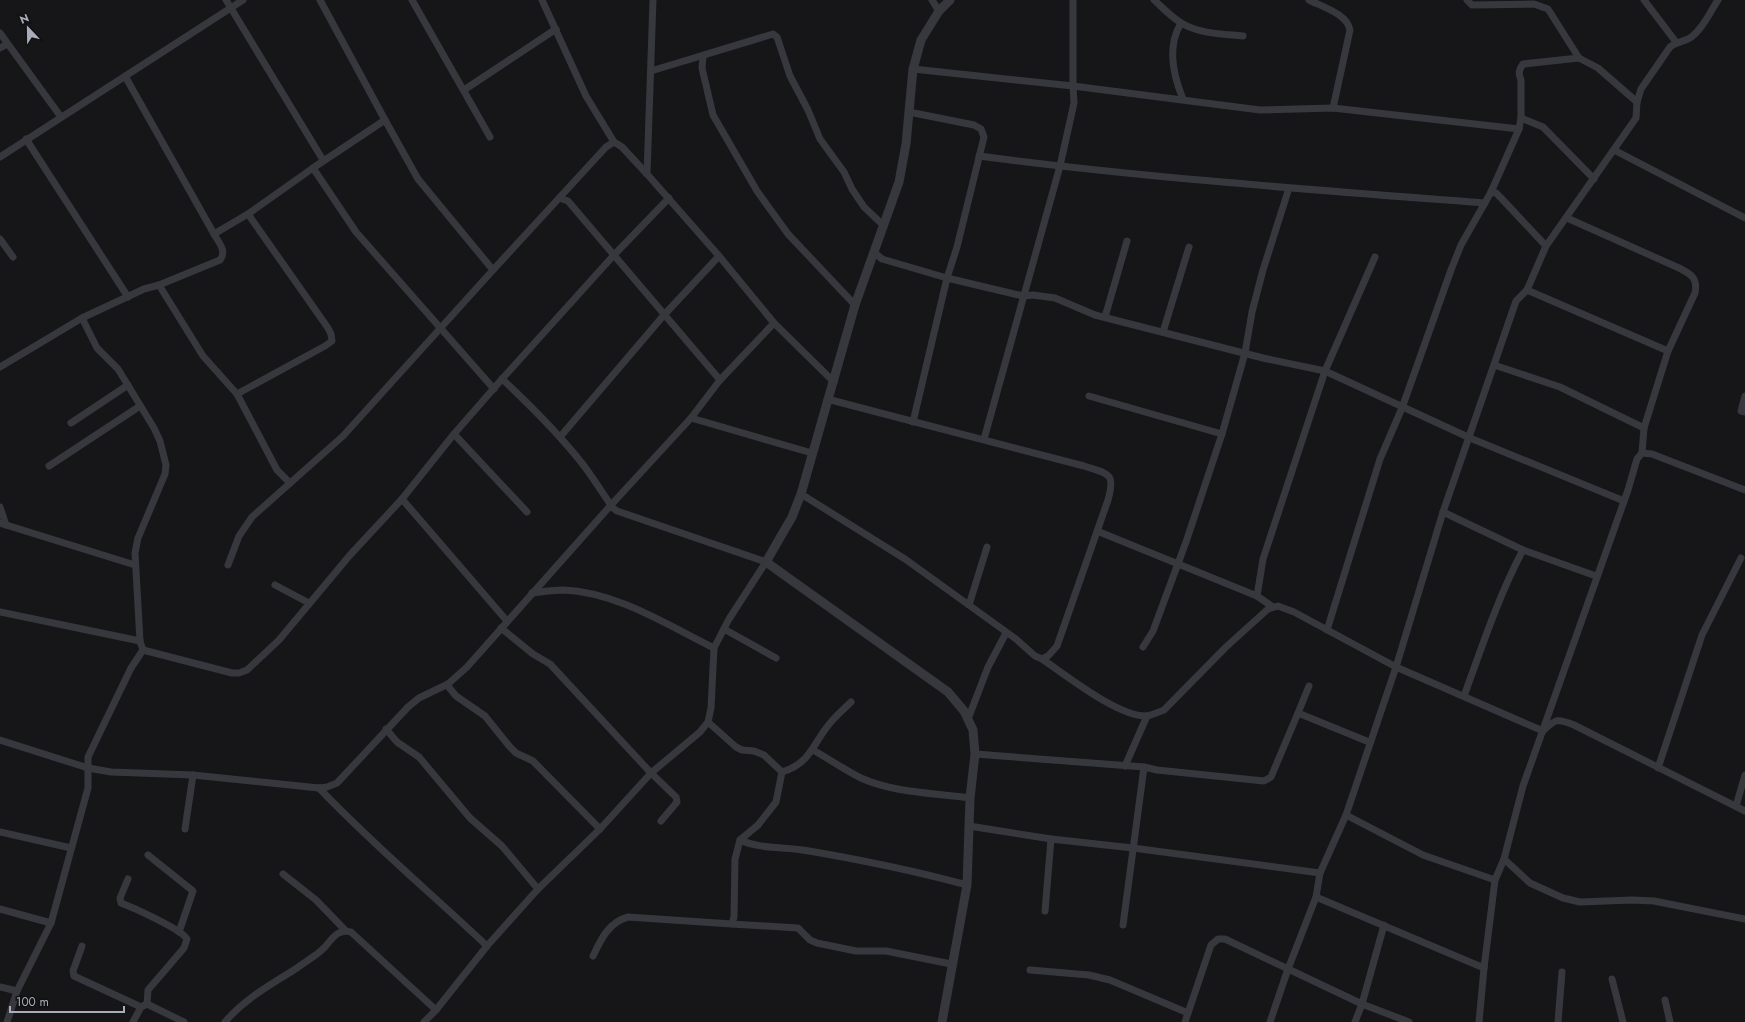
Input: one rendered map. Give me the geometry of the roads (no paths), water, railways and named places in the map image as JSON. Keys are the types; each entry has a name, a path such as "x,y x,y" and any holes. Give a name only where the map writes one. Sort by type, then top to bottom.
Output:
{"street":[{"path":"226,0 324,160"},
{"path":"0,157 243,0"},
{"path":"320,0 418,179 493,270"},
{"path":"412,0 490,137"},
{"path":"542,0 586,96 614,142 622,147 647,174 719,256 774,323 834,382"},
{"path":"647,174 653,0"},
{"path":"932,0 938,11"},
{"path":"424,1022 436,1010 487,946 538,889 600,829 651,773 700,732 708,722 711,708 714,648 792,517 856,306 899,182 906,144 913,69 921,40 938,11 950,0"},
{"path":"984,439 1060,166 1074,103 1073,0"},
{"path":"1154,0 1181,23 1190,28 1207,32 1243,36"},
{"path":"1309,0 1343,18 1349,23 1350,30 1333,108"},
{"path":"1466,0 1472,5 1534,4 1543,6 1548,9 1579,58 1598,68 1637,102"},
{"path":"1644,0 1676,42"},
{"path":"1270,1022 1288,969 1316,897 1320,873 1346,815 1369,742 1396,667 1443,512 1470,438 1516,301 1527,290 1546,246 1636,118 1637,102 1641,89 1670,47 1676,42 1691,37 1698,30 1718,0"},
{"path":"1181,23 1173,42 1173,60 1178,86 1184,99"},
{"path":"464,90 556,30"},
{"path":"0,33 60,117"},
{"path":"651,71 703,56 768,34 773,34 777,37 790,76 808,110 820,139 844,172 852,189 864,207 884,225"},
{"path":"0,48 7,44"},
{"path":"703,56 702,68 713,115 757,191 788,234 856,306"},
{"path":"1327,630 1380,459 1402,408 1461,245 1491,192 1519,128 1521,118 1521,80 1518,75 1520,69 1523,64 1579,58"},
{"path":"913,69 1184,99 1199,103 1260,110 1333,108 1519,128"},
{"path":"0,367 82,318 144,289 159,285 220,260 223,255 223,249 125,76"},
{"path":"908,112 974,125 981,129 984,138 957,247 947,278 912,422"},
{"path":"1521,118 1543,127 1594,179"},
{"path":"214,234 248,214 324,160 385,120"},
{"path":"26,139 128,297"},
{"path":"228,565 239,536 252,517 343,436 606,147 614,142"},
{"path":"1614,150 1745,218"},
{"path":"979,156 1060,166 1289,188 1485,202"},
{"path":"313,168 356,232 494,389"},
{"path":"1143,647 1153,631 1178,565 1222,434 1245,353 1252,312 1289,188"},
{"path":"1491,192 1496,193 1546,246"},
{"path":"559,198 568,201 720,380"},
{"path":"143,650 232,673 239,673 247,670 259,660 279,640 350,555 402,499 454,434 502,379 614,255 668,198"},
{"path":"237,394 332,341 328,328 248,214"},
{"path":"1479,1022 1495,880 1504,859 1523,786 1574,644 1596,576 1624,501 1637,459 1642,453 1644,428 1668,351 1697,285 1695,279 1690,274 1679,268 1567,218"},
{"path":"0,239 13,257"},
{"path":"1105,317 1127,241"},
{"path":"1163,332 1189,247"},
{"path":"875,253 882,259 947,278 1023,296 1033,295 1055,298 1095,315 1263,358 1325,372 1470,438 1624,501"},
{"path":"560,436 664,314 719,256"},
{"path":"1257,596 1263,559 1325,372 1375,257"},
{"path":"159,285 203,356 237,394 277,470 290,483"},
{"path":"1527,290 1668,351"},
{"path":"82,318 97,348 118,369 128,385 160,441 166,465 165,474 138,538 135,553 140,641 143,650"},
{"path":"0,740 88,768 111,772 193,775 319,788 337,783 386,729 414,702 448,684 467,667 611,505 691,418 720,380 774,323"},
{"path":"1494,365 1560,387 1644,428"},
{"path":"502,379 560,436 617,511 766,562 948,692 964,711 973,730 974,754 970,798 967,885 951,964 942,1022"},
{"path":"71,423 128,385"},
{"path":"1089,396 1222,434"},
{"path":"1745,396 1741,411 1745,412"},
{"path":"827,399 1084,466 1106,474 1111,479 1112,486 1057,646 1048,656 1042,659"},
{"path":"49,466 140,406"},
{"path":"691,418 812,453"},
{"path":"454,434 527,512"},
{"path":"1642,453 1652,454 1745,490"},
{"path":"800,494 905,559 1016,639 1035,656 1042,659 1102,700 1132,713 1147,716 1164,710 1245,628 1268,609 1278,606 1294,612 1396,667 1543,731"},
{"path":"402,499 507,621"},
{"path":"0,507 3,524 135,565"},
{"path":"1443,512 1522,550 1596,576"},
{"path":"1097,531 1257,596 1273,607"},
{"path":"968,605 987,548"},
{"path":"1464,696 1509,576 1522,550"},
{"path":"1658,768 1702,635 1741,558"},
{"path":"275,585 309,603"},
{"path":"532,593 562,590 608,598 642,612 714,648"},
{"path":"0,612 140,641"},
{"path":"501,628 533,654 550,664 651,773 678,799 661,821"},
{"path":"724,629 776,658"},
{"path":"968,719 988,667 1006,633"},
{"path":"7,1022 17,991 51,923 88,788 88,757 131,668 143,650"},
{"path":"448,684 456,696 485,716 516,753 534,761 600,829"},
{"path":"974,754 1144,767 1157,770 1264,781 1271,777 1309,686"},
{"path":"782,772 797,767 813,750 831,722 851,702"},
{"path":"1298,713 1369,742"},
{"path":"1125,766 1147,716"},
{"path":"1543,731 1553,721 1562,720 1745,811"},
{"path":"708,722 736,747 742,750 754,751 764,755 782,772"},
{"path":"386,729 397,742 419,757 470,818 502,846 538,889"},
{"path":"813,750 861,778 912,790 970,798"},
{"path":"1123,925 1144,767"},
{"path":"732,924 734,917 735,859 740,840 758,825 776,802 782,772"},
{"path":"185,829 193,775"},
{"path":"1736,806 1745,775"},
{"path":"319,788 351,821 487,946"},
{"path":"1346,815 1423,855 1495,880"},
{"path":"969,826 1052,839 1133,848 1320,873"},
{"path":"0,832 71,848"},
{"path":"1045,911 1052,839"},
{"path":"740,840 752,846 808,850 967,885"},
{"path":"148,855 193,891 178,932"},
{"path":"1504,859 1530,883 1563,898 1580,902 1632,900 1654,902 1745,918"},
{"path":"283,874 316,900 345,930 351,932 436,1010"},
{"path":"128,879 120,898 121,903 185,935 186,944 148,990 144,1005 132,1022"},
{"path":"1316,897 1484,968"},
{"path":"0,909 51,923"},
{"path":"593,956 601,938 611,926 621,919 628,917 798,928 810,940 817,943 856,951 886,951 951,964"},
{"path":"1355,1022 1362,1004 1384,925"},
{"path":"225,1022 237,1009 271,984 316,956 339,932 345,930"},
{"path":"1185,1022 1211,945 1218,939 1224,939 1362,1004 1409,1022"},
{"path":"82,946 73,971 74,976 184,1022"},
{"path":"1030,970 1089,975 1110,980 1188,1014"},
{"path":"1558,1022 1562,972"},
{"path":"1612,979 1623,1022"},
{"path":"0,987 17,991"},
{"path":"1665,1000 1670,1022"}]}
